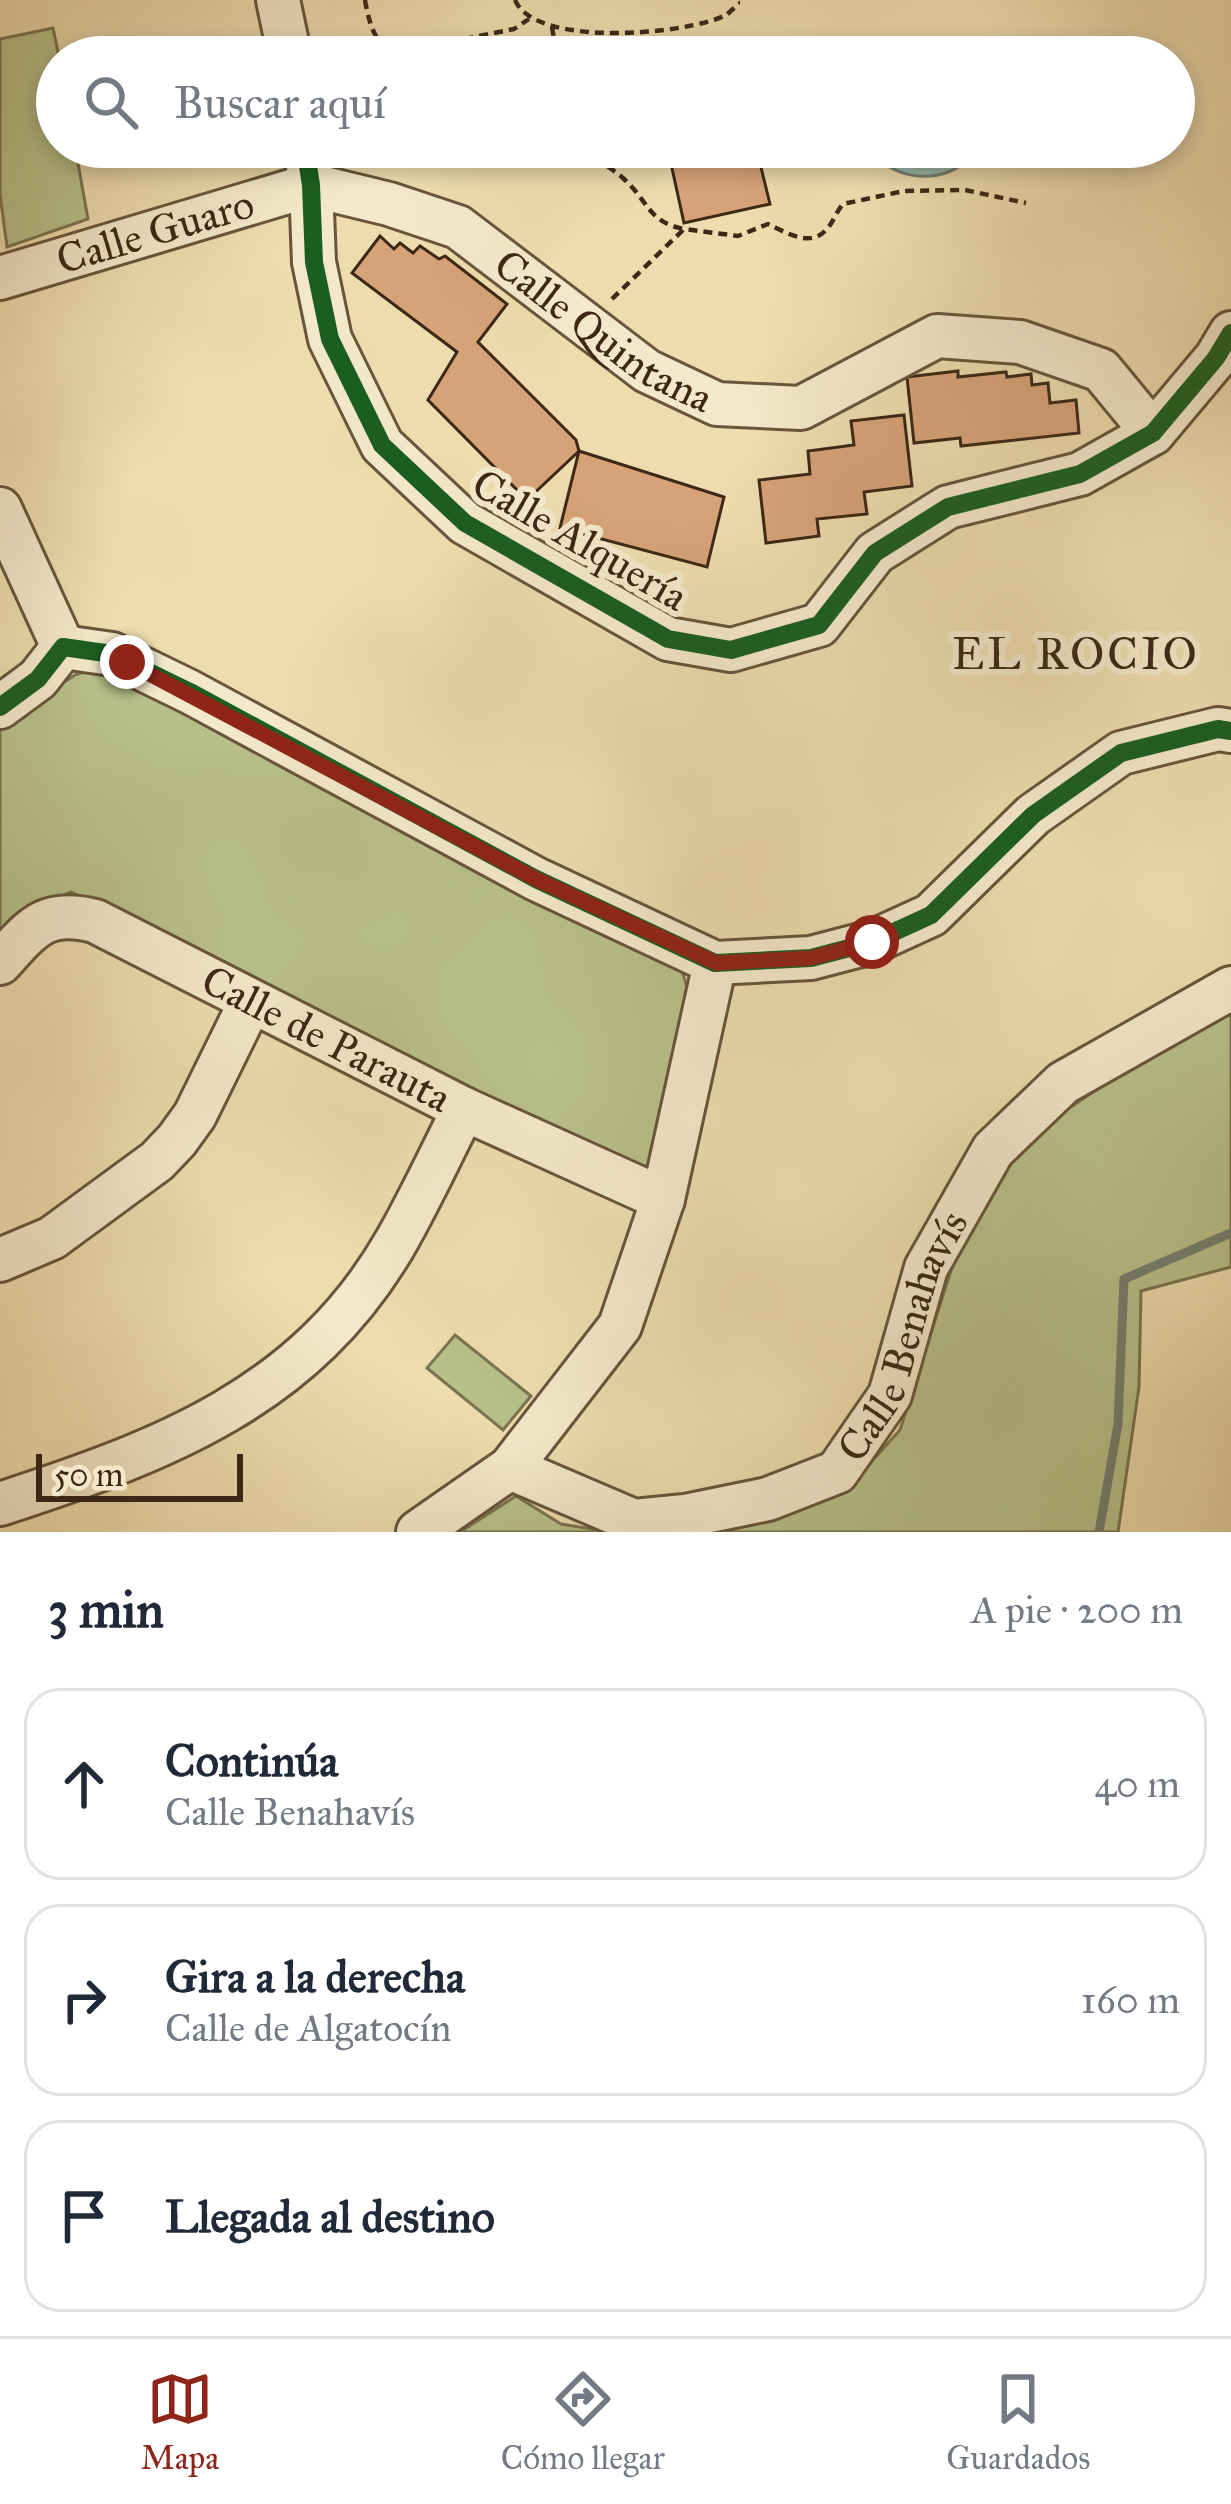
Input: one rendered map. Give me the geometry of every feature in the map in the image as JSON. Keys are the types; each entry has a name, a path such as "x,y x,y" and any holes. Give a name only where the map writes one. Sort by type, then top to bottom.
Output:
{"street":[{"path":"278,0 286,36"},
{"name":"Calle Guaro","path":"0,278 302,168"},
{"name":"Calle Alquería","path":"308,168 314,262 330,339 382,445 465,523 668,639 731,650 819,626 875,553 948,507 1080,474 1153,433"},
{"name":"Calle Quintana","path":"312,168 389,203 458,226 647,371 717,404 801,408 937,336 1021,342 1101,370 1153,433"},
{"path":"1153,433 1216,358 1231,332"},
{"path":"0,509 62,646"},
{"path":"0,707 29,688 62,646"},
{"path":"62,646 112,654 536,879 716,963 811,958 872,942 931,915 1033,815 1121,752 1231,730"},
{"name":"Calle de Parauta","path":"0,963 42,921 67,914 122,933 464,1108 663,1199"},
{"path":"418,1532 510,1468 620,1326 663,1199 716,963"},
{"name":"Calle Benahavís","path":"510,1468 634,1521 768,1499 837,1472 890,1395 926,1268 993,1150 1063,1083 1231,988"},
{"path":"0,1260 52,1238 157,1161 178,1140 251,1001"},
{"path":"0,1504 166,1445 215,1420 302,1357 353,1304 395,1243 464,1108"}],"path":[{"path":"365,0 376,36"},
{"path":"515,0 529,19 552,26 642,34 726,15 740,3"},
{"path":"487,36 514,29 529,19"},
{"path":"552,26 554,36"},
{"path":"608,168 624,179 662,225 738,236 768,224 803,239 826,232 843,204 904,190 965,190 1026,202"},
{"path":"587,326 684,229"}],"green space":[{"path":"53,28 55,36 36,36 36,168 79,168 88,219 7,247 0,194 0,39"},
{"path":"106,664 679,961 687,987 663,1140 641,1175 71,892 35,907 0,942 0,724 75,675"},
{"path":"1231,1009 1231,1267 1141,1291 1139,1387 1118,1532 664,1532 856,1479 900,1430 962,1236 1023,1139 1150,1054"},
{"path":"455,1335 531,1396 503,1430 427,1368"},
{"path":"516,1496 561,1524 611,1532 460,1532"}],"shaded area":[{"path":"892,168 956,168 924,176"}],"building":[{"path":"672,168 761,168 770,204 684,223"},
{"path":"380,236 394,249 400,243 413,253 420,246 439,259 445,256 507,304 478,342 576,440 579,451 527,500 428,400 457,352 352,273"},
{"path":"958,371 958,377 1031,374 1032,385 1048,383 1050,403 1076,400 1079,433 961,446 960,438 914,443 907,377"},
{"path":"904,415 912,486 864,492 867,514 817,519 819,536 766,543 759,480 810,474 808,451 854,445 851,421"},
{"path":"579,451 724,497 707,567 560,528"}],"waterway":[{"path":"1099,1532 1118,1424 1124,1279 1231,1233"}],"cycle path":[{"path":"308,168 314,262 330,339 382,445 465,523 668,639 731,650 819,625 875,553 948,507 1080,474 1153,433 1231,333"},
{"path":"0,707 38,679 63,647 112,654 536,879 715,963 811,958 872,942 931,915 1033,815 1121,753 1218,729 1231,731"}],"district":[{"name":"EL ROCIO","path":"1076,653"}],"route":[{"path":"127,662 536,879 716,963 811,958 872,942"}]}
